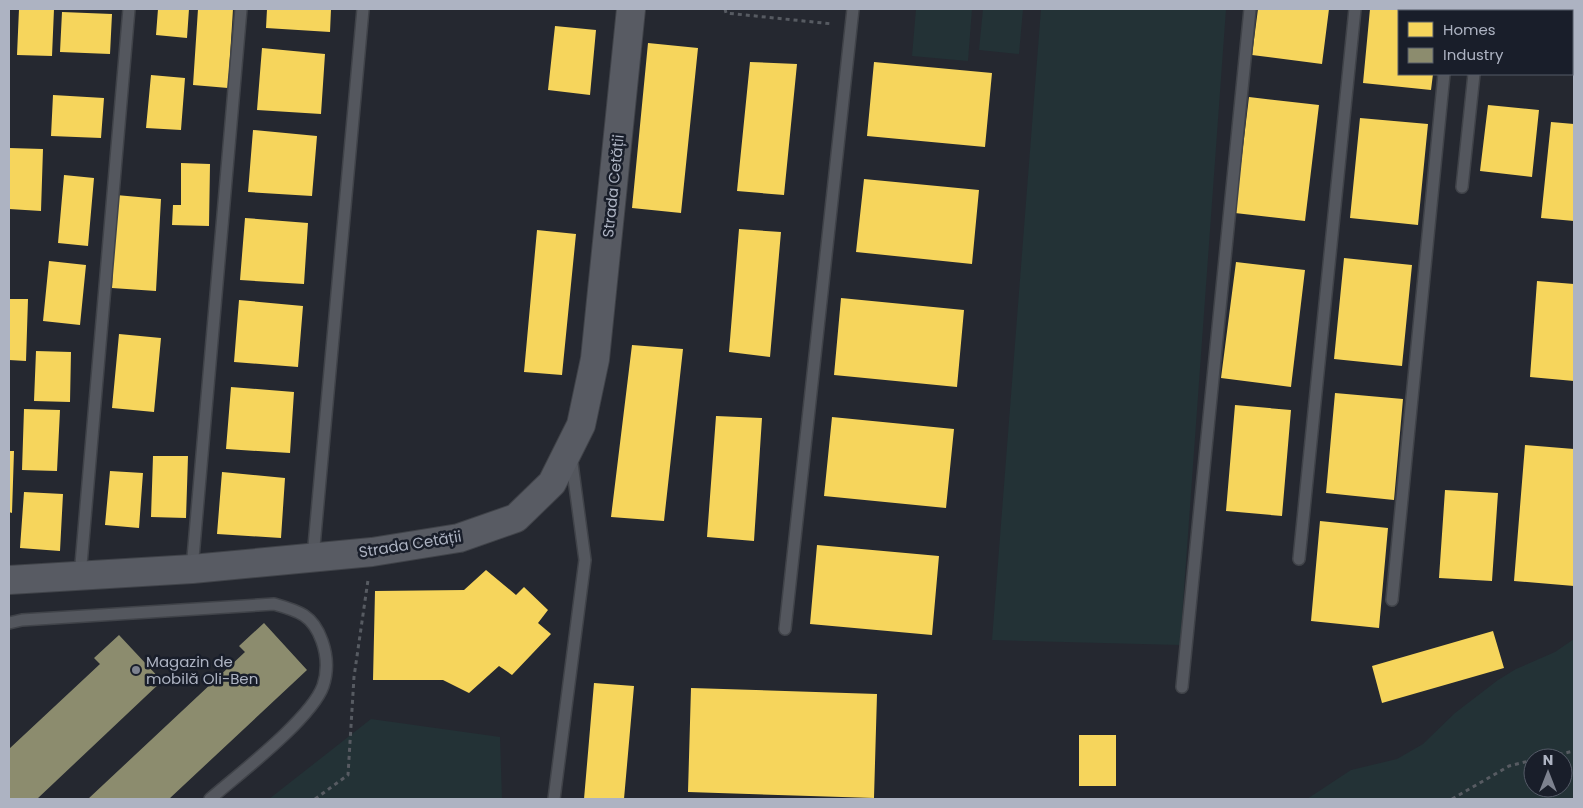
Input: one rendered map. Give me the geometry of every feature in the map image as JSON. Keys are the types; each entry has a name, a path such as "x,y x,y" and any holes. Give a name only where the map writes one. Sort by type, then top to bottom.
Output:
{"street":[{"name":"Strada Cetății","path":"9,580 192,568 372,552 459,538 516,518 552,482 581,425 595,359 631,9"}],"lane":[{"path":"80,576 128,9"},
{"path":"192,568 241,9"},
{"path":"313,557 363,9"},
{"path":"784,630 853,9"},
{"path":"1182,687 1250,9"},
{"path":"1299,559 1355,9"},
{"path":"1392,600 1444,75"},
{"path":"1462,187 1474,75"},
{"path":"554,799 585,560 570,447"},
{"path":"9,623 22,620 274,604 299,611 317,628 327,656 324,686 310,710 210,799"}],"path":[{"path":"725,9 726,13 852,26"},
{"path":"315,799 348,775 354,677 372,552"},
{"path":"1452,799 1509,766 1523,762"}],"shaded area":[{"path":"916,9 972,9 968,61 912,56"},
{"path":"983,9 1023,9 1019,54 979,50"},
{"path":"1041,9 1226,9 1180,645 992,640"},
{"path":"1574,639 1574,799 1307,799 1351,770 1397,759 1423,744 1455,713 1498,680 1516,669 1555,652"},
{"path":"371,719 500,737 502,799 269,799"}],"building: Homes":[{"path":"19,9 54,9 52,56 17,55"},
{"path":"158,9 189,9 187,38 156,35"},
{"path":"198,9 233,9 228,88 193,85"},
{"path":"267,9 331,9 330,32 266,28"},
{"path":"1258,9 1329,9 1322,64 1252,55"},
{"path":"1370,9 1439,9 1398,10 1398,75 1433,75 1431,90 1363,83"},
{"path":"1574,9 1574,58 1573,10 1560,10"},
{"path":"62,12 112,14 110,54 60,52"},
{"path":"555,26 596,30 590,95 548,90"},
{"path":"648,43 698,48 681,213 632,208"},
{"path":"262,48 325,54 321,114 257,110"},
{"path":"750,62 797,64 784,195 737,191"},
{"path":"874,62 992,73 985,147 867,136"},
{"path":"151,75 185,78 181,130 146,128"},
{"path":"53,95 104,98 101,138 51,136"},
{"path":"1249,97 1319,105 1305,221 1235,213"},
{"path":"1488,105 1539,110 1532,177 1480,171"},
{"path":"1360,118 1428,124 1418,225 1350,218"},
{"path":"1551,122 1574,124 1574,221 1541,218"},
{"path":"253,130 317,136 312,196 248,192"},
{"path":"9,148 43,149 41,211 9,209"},
{"path":"181,163 210,164 209,226 172,225 173,205 181,205"},
{"path":"64,175 94,178 88,246 58,243"},
{"path":"864,179 979,190 972,264 856,252"},
{"path":"116,195 161,199 156,291 112,288"},
{"path":"245,218 308,223 304,284 240,280"},
{"path":"739,229 781,232 770,357 729,352"},
{"path":"537,230 576,234 562,375 524,372"},
{"path":"1344,258 1412,265 1402,366 1334,359"},
{"path":"49,261 86,265 80,325 43,321"},
{"path":"1236,262 1305,270 1291,387 1221,378"},
{"path":"1537,281 1574,284 1574,381 1530,377"},
{"path":"841,298 964,310 957,387 834,375"},
{"path":"9,299 28,299 26,361 9,360"},
{"path":"239,300 303,306 298,367 234,362"},
{"path":"119,334 161,338 154,412 112,408"},
{"path":"632,345 683,349 664,521 611,517"},
{"path":"36,351 71,352 70,402 34,401"},
{"path":"231,387 294,392 290,453 226,449"},
{"path":"1335,393 1403,399 1394,500 1326,493"},
{"path":"1235,405 1291,410 1282,516 1226,511"},
{"path":"24,409 60,410 57,471 22,470"},
{"path":"716,416 762,418 754,541 707,537"},
{"path":"832,417 954,429 946,508 824,496"},
{"path":"1525,445 1574,449 1574,586 1514,581"},
{"path":"9,451 14,451 12,513 9,512"},
{"path":"153,456 188,456 186,518 151,517"},
{"path":"110,471 143,473 139,528 105,525"},
{"path":"222,472 285,478 281,538 217,534"},
{"path":"1445,490 1498,493 1492,581 1439,578"},
{"path":"24,492 63,494 60,551 20,548"},
{"path":"1320,521 1388,528 1379,628 1311,621"},
{"path":"817,545 939,556 932,635 810,624"},
{"path":"486,570 516,595 524,587 548,610 538,623 551,634 512,675 499,666 469,693 443,680 373,680 375,591 464,590"},
{"path":"1493,631 1504,668 1382,703 1372,666"},
{"path":"594,683 634,686 624,799 584,799"},
{"path":"691,688 877,694 874,798 688,792"},
{"path":"1079,735 1116,735 1116,786 1079,786"}],"building: Industry":[{"path":"264,623 307,670 169,799 88,799 245,652 239,646"},
{"path":"119,635 162,681 37,799 9,799 9,749 100,664 94,658"}],"place":[{"name":"Magazin de mobilă Oli-Ben","path":"136,670"}]}
